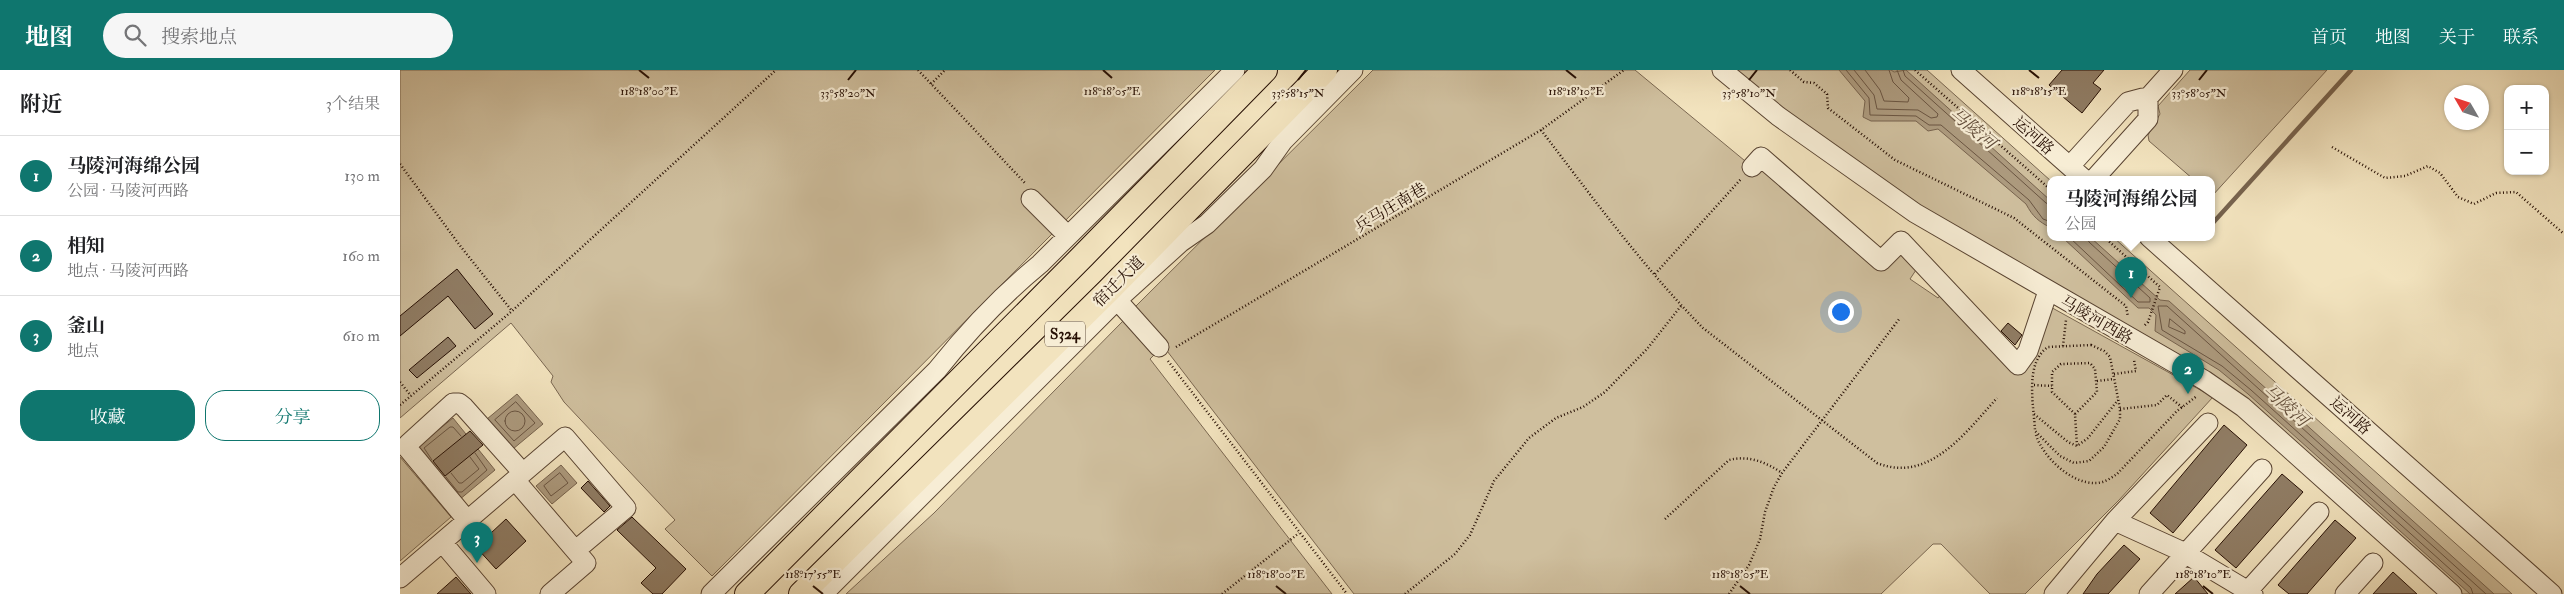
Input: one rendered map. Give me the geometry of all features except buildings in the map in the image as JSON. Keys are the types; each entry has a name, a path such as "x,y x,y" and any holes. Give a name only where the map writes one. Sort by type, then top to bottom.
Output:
{"main road":[{"name":"S324","path":"747,594 1084,255 1264,70"},
{"name":"宿迁大道","path":"801,594 1109,290 1325,70"}],"street":[{"path":"711,594 937,370 969,330 1068,236 1235,70"},
{"path":"823,594 1118,300 1181,242 1207,224 1263,168 1283,141 1353,70"},
{"name":"马陵河西路","path":"1722,70 1778,116 1915,214 2130,338 2243,407 2452,594"},
{"name":"运河路","path":"1961,70 2081,176"},
{"path":"2146,100 2173,70"},
{"path":"2070,166 2128,102 2143,98 2146,100"},
{"path":"2097,176 2148,119 2148,102 2146,100"},
{"path":"1752,167 1761,157 1882,261 1901,241 2018,365 2028,351 2048,292"},
{"path":"1028,192 1068,236"},
{"name":"运河路","path":"2154,241 2552,594"},
{"path":"1118,300 1164,351"},
{"path":"467,520 408,449 408,444 453,403 459,402 586,563 550,594"},
{"path":"2054,594 2116,521 2208,423"},
{"path":"400,578 565,436 626,508 576,550"},
{"path":"2149,594 2262,469"},
{"path":"2116,521 2186,554 2249,593 2320,512"},
{"path":"442,542 486,594"},
{"path":"2345,594 2372,563"}],"path":[{"path":"400,404 512,311 776,70"},
{"path":"918,70 1028,192"},
{"path":"930,84 945,70"},
{"name":"兵马庄南巷","path":"1164,351 1540,130 1624,70"},
{"path":"1790,70 1804,82 1814,83 1827,94 1828,108 1895,160 2014,218 2126,306 2136,371 2114,374"},
{"path":"1916,70 2047,186"},
{"path":"1540,130 1654,274 1703,328 1746,364 1877,463 1892,469 1918,466 1932,460 1961,437 1997,398"},
{"path":"2332,147 2385,178 2405,176 2428,166 2440,173 2458,197 2474,204 2496,193 2516,192 2564,234"},
{"path":"400,164 461,247 512,311"},
{"path":"1654,274 1752,167"},
{"path":"2108,241 2160,287 2148,322"},
{"path":"2062,346 2062,333 2072,305"},
{"path":"1404,594 1455,554 1470,535 1494,481 1529,438 1556,418 1583,407 1605,392 1647,349 1682,306"},
{"path":"1729,594 1749,565 1760,539 1765,512 1774,487 1782,473 1823,422 1900,318"},
{"path":"2035,431 2066,461 2081,464 2089,461 2104,447 2120,419 2114,374 2110,357 2104,350 2091,345 2048,347 2042,351 2034,370 2035,431 2041,447 2055,463 2074,478 2086,483 2097,484 2117,474 2208,384"},
{"path":"1164,351 1347,594"},
{"path":"2075,414 2097,392 2095,369 2090,363 2061,364 2052,372 2052,392 2075,414 2077,446"},
{"path":"2097,381 2114,379"},
{"path":"400,382 411,396"},
{"path":"2034,385 2052,386"},
{"path":"2120,409 2158,405 2166,395 2183,408"},
{"path":"2077,446 2088,438 2118,400"},
{"path":"2034,414 2068,442 2077,446"},
{"path":"1665,519 1729,460 1738,457 1762,462 1782,473"},
{"path":"1222,594 1299,532"}],"shaded area":[{"path":"400,70 1215,70 712,576 665,529 675,520 564,402 551,382 553,376 511,323 400,418"},
{"path":"1373,70 1635,70 1756,170 1761,164 1882,271 1900,251 1914,264 1912,266 1916,270 1910,279 1938,298 1941,294 2016,367 2047,305 2213,397 2119,500 2025,594 1990,594 1941,544 1933,544 1881,594 1354,594 1134,308"},
{"path":"1734,70 1927,70 2047,177 2047,241 2117,241 2512,594 2460,594 2213,374 1905,197 1801,123"},
{"path":"2190,70 2327,70 2215,193 2215,176 2190,176 2149,141 2148,135 2160,114 2158,106"},
{"path":"1123,321 1155,354 1150,359 1332,594 846,594 934,513"},
{"path":"400,457 451,517 400,561"}],"water":[{"path":"1839,70 1891,70 1894,72 1906,70 2047,197 2047,226 2036,218 2026,204 1938,129 1928,131 1916,121 1871,121 1863,117 1865,101"},
{"path":"2066,241 2094,241 2160,300 2169,301 2494,594 2470,594 2248,394 2219,370 2155,331 2156,315 2149,308 2138,308"},
{"path":"517,394 543,424 513,449 487,419"},
{"path":"453,418 495,470 459,500 416,448"},
{"path":"561,465 577,483 552,504 536,486"}],"waterway":[{"path":"2215,221 2351,70"}],"place":[{"name":"马陵河海绵公园","path":"2131,298"},
{"name":"相知","path":"2188,394"},
{"name":"釜山","path":"477,563"}],"water label":[{"name":"马陵河","path":"1973,128"},
{"name":"马陵河","path":"2286,405"}]}
